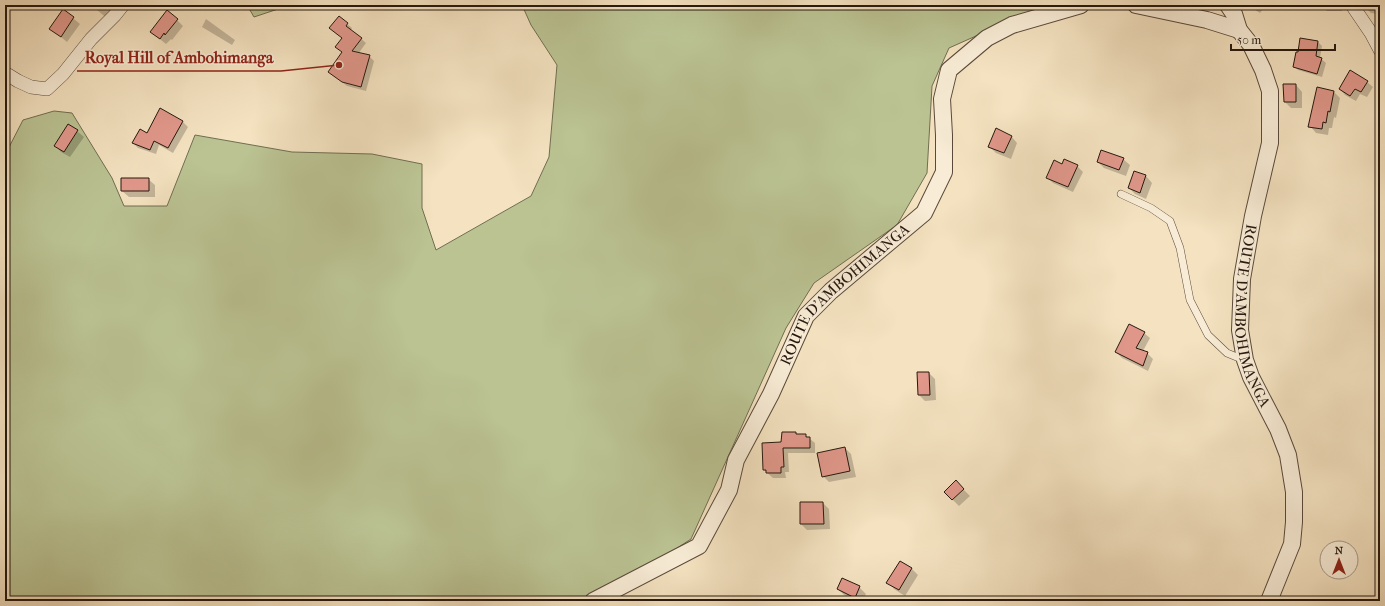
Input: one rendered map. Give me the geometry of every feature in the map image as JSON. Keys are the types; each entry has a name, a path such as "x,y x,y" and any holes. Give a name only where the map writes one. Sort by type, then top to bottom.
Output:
{"street":[{"path":"5,73 31,87 47,89 63,74 91,39 123,5"},
{"name":"ROUTE D'AMBOHIMANGA","path":"593,601 699,546 729,490 736,460 771,394 806,316 830,290 924,213 944,172 942,99 949,70 987,38 1012,25 1081,5"},
{"path":"1136,5 1207,20 1239,30"},
{"name":"ROUTE D'AMBOHIMANGA","path":"1228,5 1234,14 1239,30 1251,45 1263,70 1270,92 1270,143 1253,216 1242,279 1240,330 1245,360 1251,377 1288,455 1294,492 1292,544 1269,601"},
{"path":"1352,5 1371,33 1380,50"}],"lane":[{"path":"1121,194 1151,208 1170,221 1180,248 1190,300 1208,335 1226,353 1245,360"}],"green space":[{"path":"247,5 290,5 254,17"},
{"path":"522,5 1064,5 1005,23 949,48 932,86 927,173 897,225 814,283 786,328 691,539 611,591 586,601 5,601 5,155 23,120 54,111 72,113 112,178 124,206 167,206 195,135 292,152 372,154 422,164 422,208 436,250 531,196 549,157 557,65 531,25"}],"building":[{"path":"63,9 74,17 61,37 49,29"},
{"path":"167,10 178,19 160,39 150,32"},
{"path":"339,16 348,23 346,26 362,38 352,51 370,55 361,87 342,82 328,72 342,52 335,47 342,38 329,28"},
{"path":"1300,38 1318,41 1316,56 1322,58 1317,74 1293,67 1296,52 1298,52"},
{"path":"1350,70 1368,81 1361,92 1355,89 1350,96 1339,89"},
{"path":"1283,84 1296,84 1296,102 1284,102"},
{"path":"1317,87 1334,91 1330,112 1328,111 1326,123 1323,122 1322,129 1308,127"},
{"path":"160,108 183,121 168,148 154,141 150,150 132,143 140,129 147,133"},
{"path":"68,124 78,130 64,152 54,146"},
{"path":"996,128 1012,136 1004,153 988,147"},
{"path":"1101,150 1124,158 1119,170 1097,162"},
{"path":"1064,159 1078,165 1068,187 1046,178 1054,160 1062,164"},
{"path":"1134,171 1146,175 1140,193 1128,188"},
{"path":"121,178 149,178 149,191 121,191"},
{"path":"1129,324 1145,332 1136,348 1148,352 1143,366 1115,352"},
{"path":"917,372 929,372 930,395 918,395"},
{"path":"782,432 806,434 806,437 810,437 810,448 783,448 784,467 781,467 781,473 766,473 766,470 763,470 762,443 781,442"},
{"path":"845,447 850,471 822,477 817,453"},
{"path":"956,480 964,489 952,500 944,492"},
{"path":"800,502 823,502 824,524 800,524"},
{"path":"900,561 912,568 899,590 886,583"},
{"path":"842,578 860,586 855,598 837,589"}],"place":[{"name":"Royal Hill of Ambohimanga","path":"339,65"}]}
